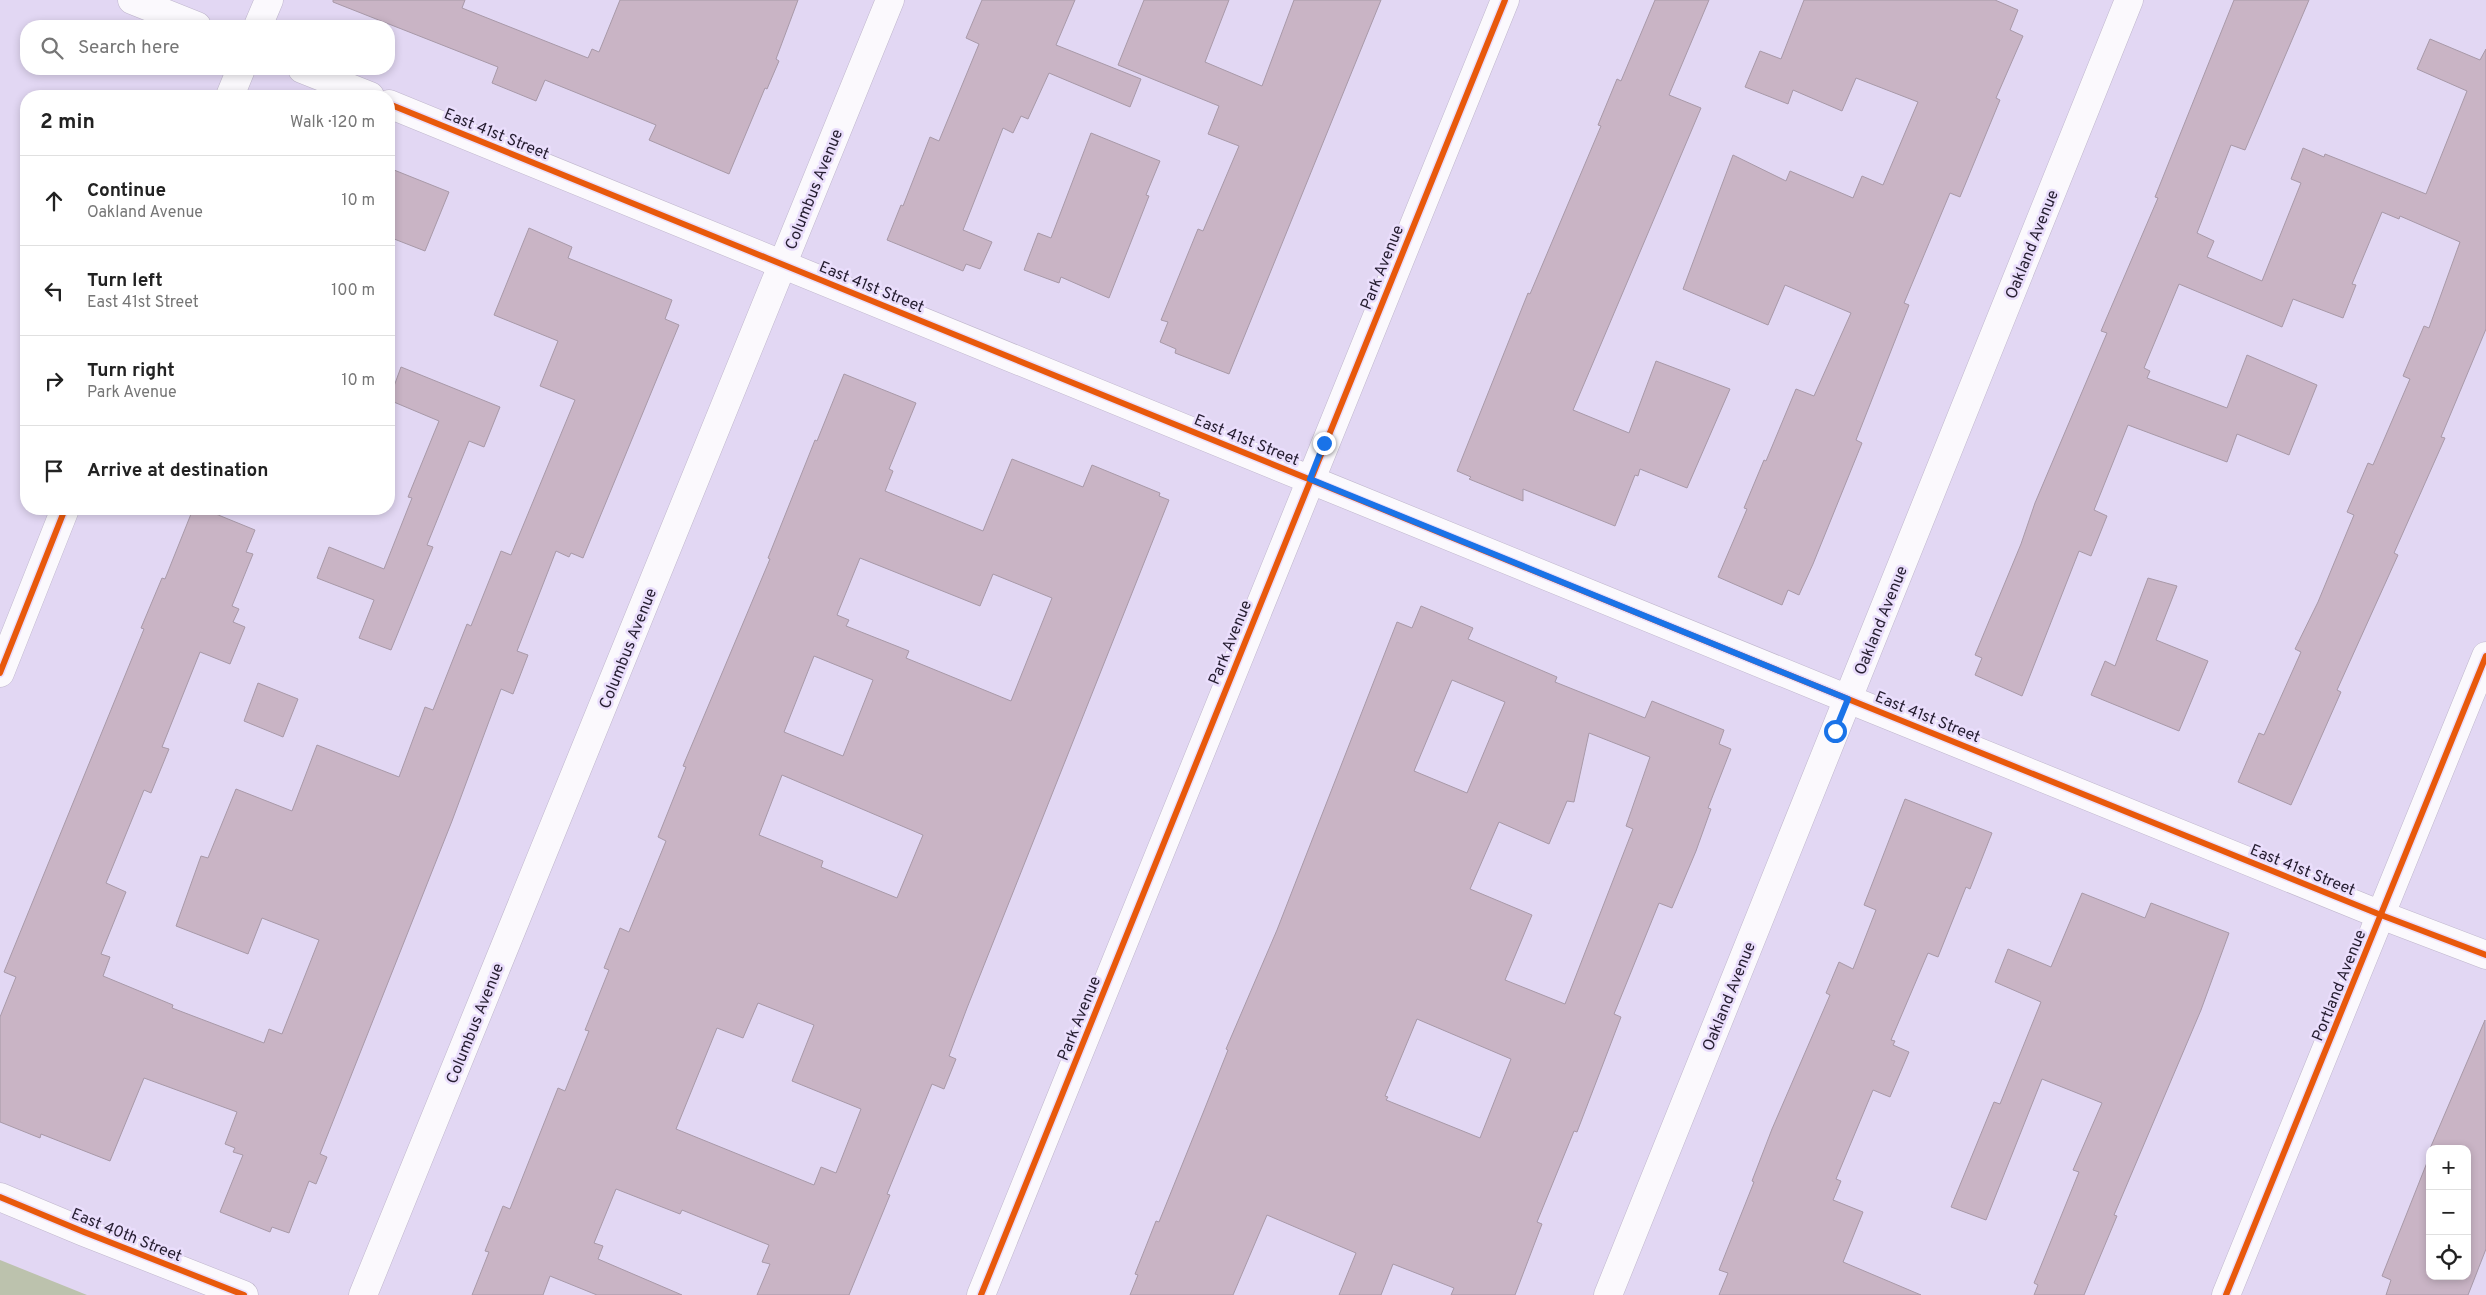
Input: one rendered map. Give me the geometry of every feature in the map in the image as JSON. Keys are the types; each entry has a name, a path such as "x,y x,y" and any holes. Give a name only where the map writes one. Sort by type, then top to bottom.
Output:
{"street":[{"path":"132,0 182,20"},
{"path":"261,20 269,0"},
{"name":"Columbus Avenue","path":"363,1295 890,0"},
{"name":"Park Avenue","path":"981,1295 1505,0"},
{"name":"Oakland Avenue","path":"1608,1295 2129,0"},
{"path":"232,90 239,75"},
{"path":"317,75 355,90"},
{"name":"East 41st Street","path":"395,106 1848,699 2381,915 2486,955"},
{"path":"0,673 64,515"},
{"name":"Portland Avenue","path":"2226,1295 2486,656"},
{"name":"East 40th Street","path":"0,1196 84,1232 244,1295"}],"green space":[{"path":"0,1260 87,1295 0,1295"}],"building":[{"path":"333,0 465,0 462,8 588,58 592,49 599,52 620,0 798,0 776,59 779,61 767,89 765,88 729,174 649,140 656,125 545,80 536,101 492,83 498,67 395,26 395,20 379,20 333,2"},
{"path":"982,0 1075,0 1056,45 1141,79 1130,107 1049,73 1028,119 1021,116 1013,133 1003,128 963,230 992,242 980,269 966,264 963,271 887,240 901,205 903,206 930,137 939,141 979,44 966,38"},
{"path":"1144,0 1229,0 1205,62 1262,86 1294,0 1381,0 1229,374 1175,353 1176,349 1160,342 1168,322 1161,320 1198,229 1203,231 1239,146 1208,134 1219,106 1118,65"},
{"path":"1655,0 1709,0 1669,95 1701,108 1573,410 1629,433 1656,361 1730,389 1687,488 1640,469 1638,476 1635,475 1615,526 1523,489 1523,501 1469,479 1471,477 1457,471 1528,293 1530,294 1601,126 1598,125 1617,79 1621,81"},
{"path":"1804,0 1995,0 2018,10 2010,30 2023,36 1996,98 2000,100 1960,197 1950,193 1904,303 1909,305 1856,440 1862,443 1813,564 1799,595 1788,590 1782,605 1718,577 1747,509 1744,508 1796,389 1814,396 1851,313 1785,285 1768,325 1683,289 1733,155 1786,181 1790,171 1853,198 1862,176 1883,185 1918,102 1856,78 1842,111 1793,90 1788,104 1745,87 1760,51 1781,59"},
{"path":"2234,0 2309,0 2245,150 2231,145 2197,233 2214,241 2207,257 2262,281 2301,183 2291,179 2303,148 2324,157 2325,154 2426,194 2467,91 2417,69 2430,39 2480,60 2486,49 2486,329 2441,437 2445,438 2394,553 2398,555 2337,690 2341,692 2291,805 2238,782 2259,733 2264,735 2301,652 2295,649 2318,602 2354,515 2347,512 2368,463 2373,465 2410,379 2403,376 2424,326 2429,328 2460,242 2400,216 2399,219 2382,212 2352,284 2356,285 2343,318 2293,299 2282,327 2179,284 2144,368 2150,371 2147,378 2227,408 2247,355 2317,385 2289,455 2237,434 2227,462 2128,425 2094,510 2107,516 2091,556 2079,551 2022,696 1975,675 1982,658 1975,655 2021,544 2035,503 2107,333 2101,331 2158,198 2155,197"},
{"path":"1091,133 1160,161 1146,195 1149,196 1109,298 1061,277 1059,283 1024,270 1038,233 1051,238"},
{"path":"395,170 449,192 425,251 395,239"},
{"path":"529,228 572,247 568,258 672,300 665,319 679,325 583,558 571,553 569,557 556,551 517,651 528,655 513,694 501,689 452,821 320,1154 327,1157 316,1184 309,1181 289,1233 272,1227 270,1232 220,1212 243,1155 233,1152 235,1148 225,1144 237,1112 144,1078 110,1161 41,1134 40,1138 0,1122 0,1017 16,977 4,972 144,629 141,628 162,578 165,579 191,515 218,515 255,530 246,552 253,554 232,606 239,609 233,622 245,627 230,664 200,652 162,747 169,749 151,793 144,790 106,883 126,892 101,954 110,957 103,976 173,1005 172,1008 264,1043 269,1029 282,1034 319,940 262,918 248,954 176,926 201,856 208,858 236,789 292,811 317,745 399,777 425,707 433,710 467,624 471,626 501,551 511,555 575,400 540,386 558,341 494,315"},
{"path":"401,367 500,407 484,447 469,441 427,545 433,547 391,650 359,638 374,600 317,578 329,547 384,569 412,498 408,497 439,421 395,403 395,384"},
{"path":"844,374 916,403 889,469 893,471 885,491 983,531 1012,459 1083,487 1092,465 1160,493 1159,496 1169,500 967,1008 949,1056 956,1059 944,1089 932,1084 887,1194 890,1195 849,1295 757,1295 770,1264 762,1262 769,1245 682,1210 680,1214 616,1189 594,1243 603,1246 598,1259 682,1295 597,1295 550,1276 543,1295 472,1295 489,1252 485,1251 503,1206 510,1209 558,1088 565,1091 589,1031 585,1030 609,970 604,968 620,928 629,932 666,841 658,837 686,767 683,766 770,559 768,558 815,440 817,441","holes":["860,558 980,606 993,574 1052,598 1011,701 906,658 909,651 846,626 849,620 837,615","814,656 873,680 843,756 784,732","782,775 923,835 897,898 821,867 823,861 759,835","758,1003 814,1025 792,1081 861,1109 836,1173 821,1167 814,1185 676,1129 717,1028 743,1038"]},
{"path":"2148,578 2177,586 2156,640 2208,661 2179,731 2091,695 2105,661 2115,666"},
{"path":"1421,606 1473,628 1468,639 1557,677 1555,682 1645,718 1652,701 1724,730 1719,744 1731,749 1708,808 1711,809 1696,851 1672,908 1659,903 1614,1014 1621,1017 1577,1132 1574,1131 1537,1222 1542,1224 1515,1295 1451,1295 1454,1288 1393,1264 1381,1295 1339,1295 1356,1253 1267,1215 1233,1295 1130,1295 1138,1275 1135,1274 1156,1221 1159,1222 1228,1050 1226,1049 1277,930 1397,622 1412,628","holes":["1452,680 1505,702 1467,793 1414,771","1589,733 1650,757 1626,826 1633,829 1565,1004 1505,980 1532,915 1470,889 1499,822 1549,844 1567,801 1574,802","1417,1019 1511,1059 1480,1138 1386,1100 1388,1097 1385,1096"]},
{"path":"258,683 298,699 283,737 244,721"},
{"path":"1905,799 1992,833 1970,889 1966,887 1938,957 1928,953 1891,1040 1895,1041 1893,1045 1909,1052 1890,1097 1873,1090 1836,1179 1841,1181 1833,1200 1863,1212 1843,1262 1921,1295 1719,1295 1728,1273 1719,1270 1754,1182 1752,1181 1772,1129 1830,995 1826,993 1839,962 1853,969 1876,910 1864,905"},
{"path":"2082,893 2145,918 2151,903 2229,933 2201,1010 2114,1215 2117,1216 2084,1295 2034,1295 2038,1285 2034,1283 2079,1172 2073,1170 2102,1103 2042,1079 1986,1220 1951,1207 1994,1102 2000,1104 2041,1002 1995,982 2008,949 2051,967"},
{"path":"2485,1020 2486,1249 2468,1295 2386,1295 2391,1280 2382,1276 2426,1165 2426,1280 2471,1280 2471,1145 2432,1145"}],"cycle path":[{"path":"981,1295 1505,0"},
{"path":"395,106 1848,699 2381,915 2486,955"},
{"path":"0,673 63,515"},
{"path":"2226,1295 2486,656"},
{"path":"0,1197 244,1295"}],"route":[{"path":"1324,443 1310,479 1848,699 1835,731"}]}
